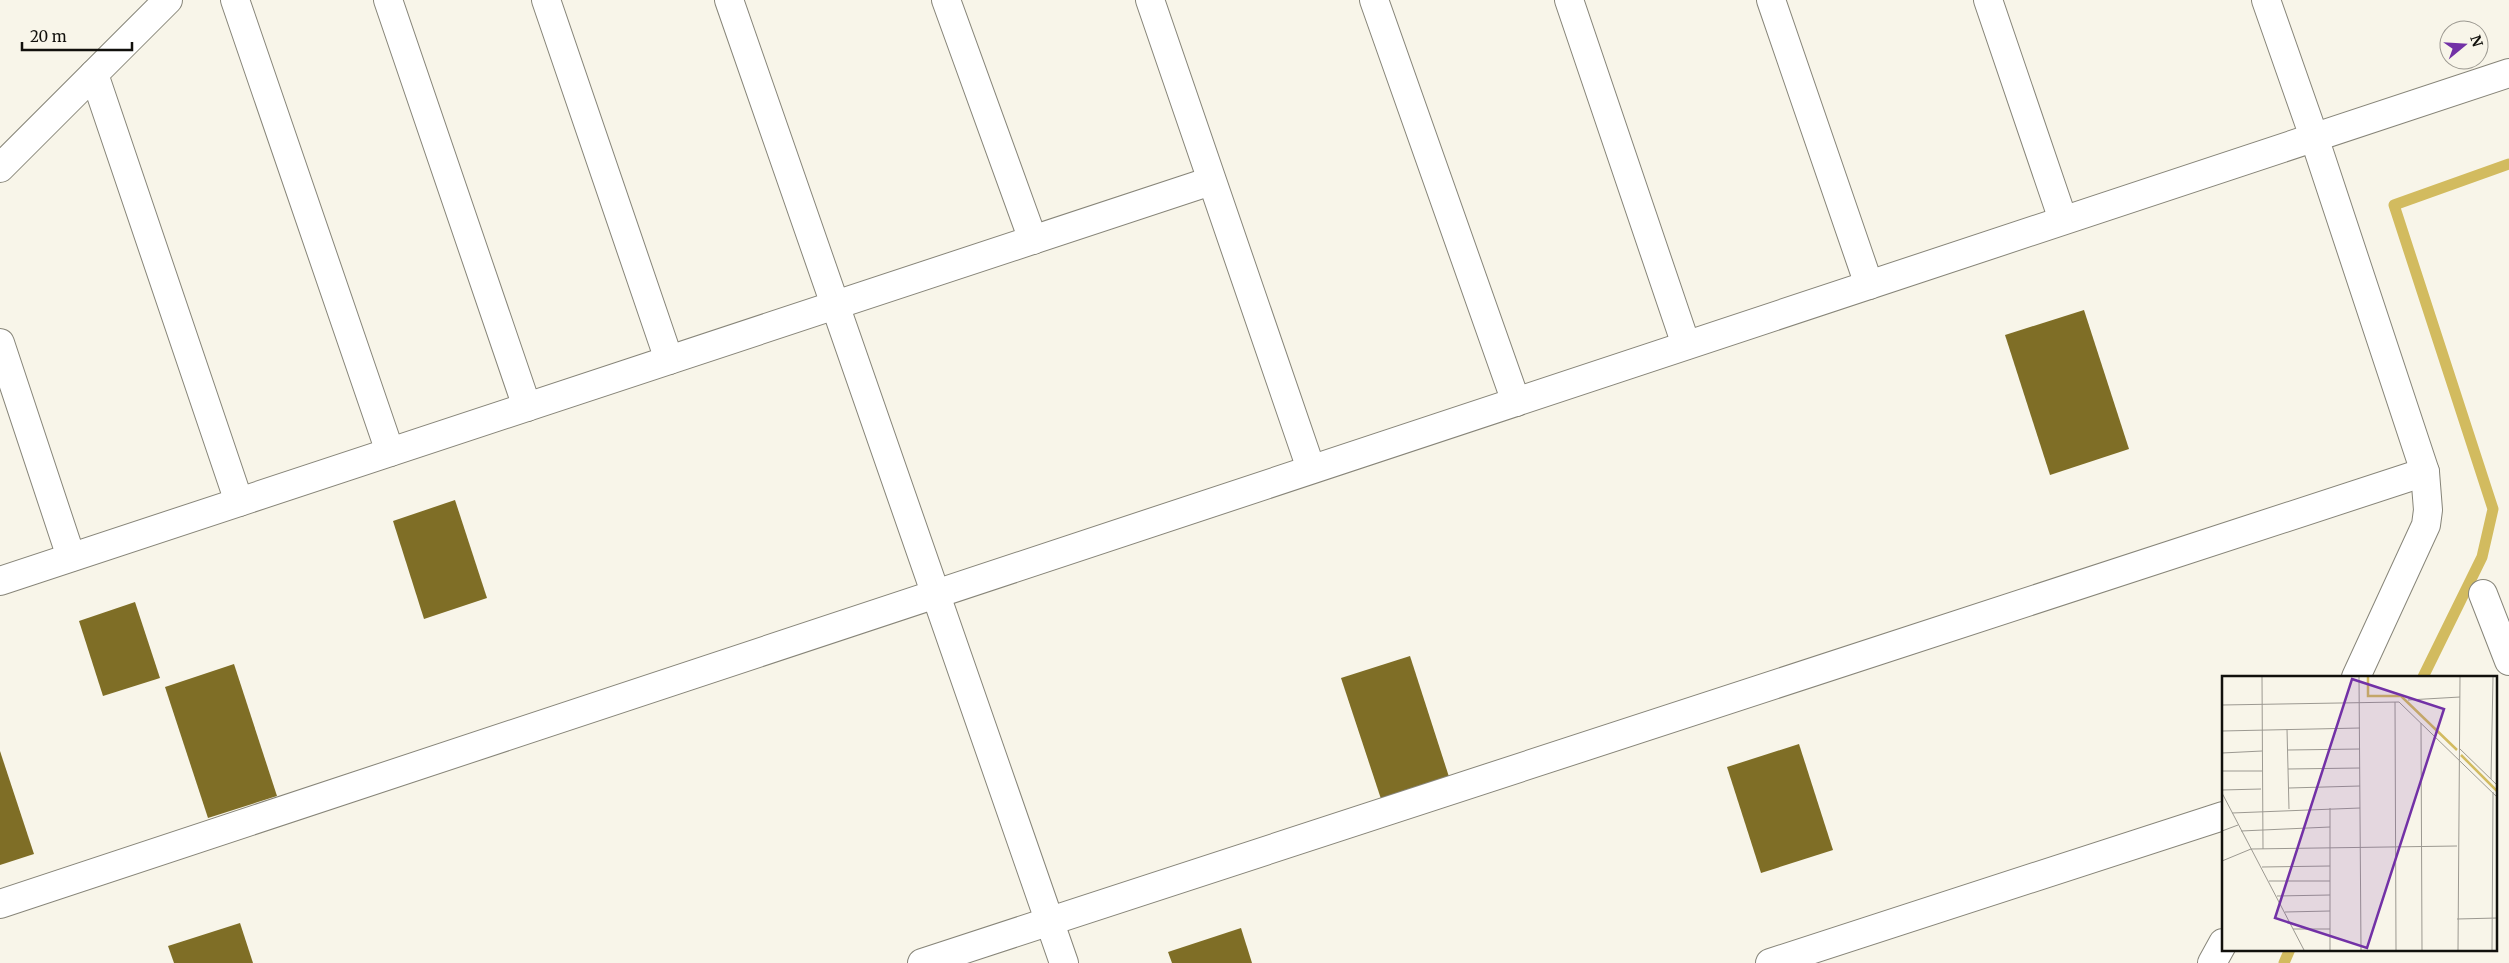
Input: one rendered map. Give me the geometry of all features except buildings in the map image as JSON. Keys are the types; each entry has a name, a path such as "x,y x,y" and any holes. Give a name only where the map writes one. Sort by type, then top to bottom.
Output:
{"street":[{"path":"0,168 168,0"},
{"path":"234,0 390,452"},
{"path":"388,0 527,407"},
{"path":"546,0 669,360"},
{"path":"728,0 1064,963"},
{"path":"946,0 1033,240"},
{"path":"1150,0 1310,469"},
{"path":"1374,0 1516,402"},
{"path":"1569,0 1686,345"},
{"path":"1771,0 1869,285"},
{"path":"1988,0 2064,220"},
{"path":"2266,0 2314,137 2425,472 2428,510 2426,525 2356,676"},
{"path":"0,904 2509,73"},
{"path":"94,74 239,502"},
{"path":"0,581 1211,181"},
{"path":"0,343 71,557"},
{"path":"922,963 2425,472"},
{"path":"2483,594 2509,661"},
{"path":"1770,963 2222,816"},
{"path":"2212,963 2222,945"}],"waterway":[{"path":"2423,676 2482,557 2493,509 2394,205 2509,164"},
{"path":"2284,963 2290,950"}]}
